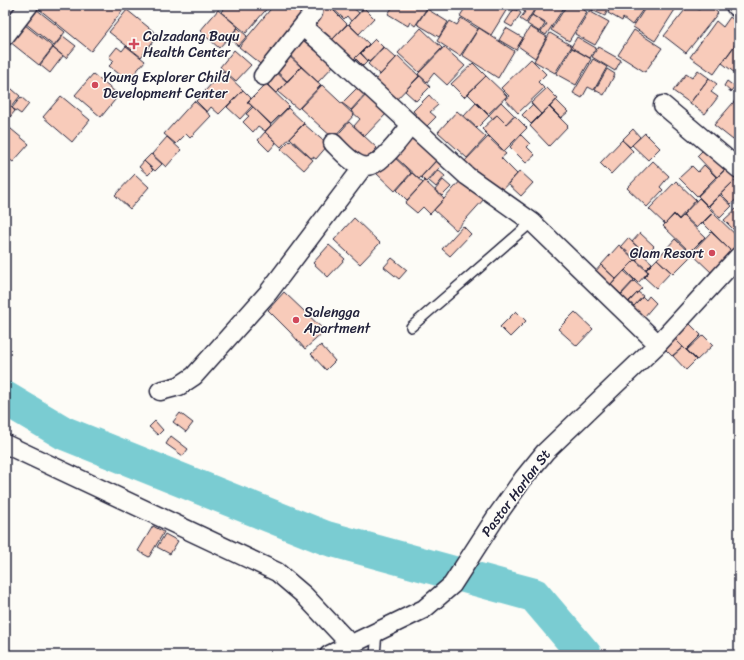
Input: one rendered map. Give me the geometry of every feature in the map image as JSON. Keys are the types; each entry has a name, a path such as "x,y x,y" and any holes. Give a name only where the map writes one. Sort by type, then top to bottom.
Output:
{"street":[{"path":"5,36 29,5"},
{"path":"263,76 313,13 313,10 309,5"},
{"path":"303,27 324,44 467,176 532,222 658,344"},
{"path":"663,105 739,169"},
{"path":"333,143 356,163 363,167 371,166 384,157 412,125"},
{"path":"160,391 179,386 194,376 268,293 363,167"},
{"name":"Pastor Harlan St","path":"329,655 424,609 452,585 496,517 522,480 545,452 658,344 739,256"},
{"path":"5,444 277,572 304,595 350,644"}],"lane":[{"path":"411,328 532,222"},
{"path":"375,655 377,632"}],"building":[{"path":"34,5 125,5 126,6 91,51"},
{"path":"227,5 270,5 246,33 221,12"},
{"path":"274,5 293,5 306,16 264,67 239,47"},
{"path":"328,5 347,24 330,42 311,23"},
{"path":"329,5 350,5 359,13 351,21 347,16 344,19"},
{"path":"394,5 429,5 415,26 410,22 408,26 388,14"},
{"path":"467,5 500,5 507,9 491,35 460,16"},
{"path":"514,5 537,5 526,23 520,19 525,12"},
{"path":"538,5 565,6 546,35 541,32 547,24 532,15"},
{"path":"567,5 576,5 587,12 569,41 551,30"},
{"path":"588,5 610,5 605,16 587,8"},
{"path":"611,5 646,5 632,25 623,18 622,21 608,13"},
{"path":"647,5 678,5 655,41 633,27"},
{"path":"689,5 693,5 699,10 703,5 708,5 718,13 686,53 664,36"},
{"path":"364,8 374,18 359,34 349,24"},
{"path":"36,9 65,32 54,46 25,23"},
{"path":"427,9 448,22 439,37 417,24"},
{"path":"514,9 521,13 512,27 505,23"},
{"path":"127,10 158,35 141,57 109,32"},
{"path":"218,10 238,27 219,48 200,31"},
{"path":"589,11 609,22 595,45 575,34"},
{"path":"532,15 545,24 540,32 527,24"},
{"path":"730,17 739,24 739,39 714,74 690,57 716,21 723,27"},
{"path":"461,18 478,29 460,56 437,41 450,21 457,25"},
{"path":"348,24 369,44 351,62 330,42"},
{"path":"25,25 53,47 39,65 5,38"},
{"path":"530,27 547,37 535,58 518,46"},
{"path":"238,28 247,36 238,46 229,38"},
{"path":"421,28 442,48 419,72 398,53"},
{"path":"479,28 514,51 498,78 462,55"},
{"path":"506,28 523,38 516,50 499,40"},
{"path":"634,30 662,48 645,72 618,55"},
{"path":"306,32 337,62 318,82 286,52"},
{"path":"550,33 572,46 555,73 534,61"},
{"path":"63,36 76,46 66,58 53,48"},
{"path":"577,37 596,48 590,58 571,47"},
{"path":"375,39 383,47 369,62 361,53"},
{"path":"739,40 739,76 722,63"},
{"path":"126,46 145,61 128,81 109,66 114,61 109,57 117,47 122,51"},
{"path":"384,47 396,58 380,75 368,64"},
{"path":"444,47 465,66 447,85 434,73 427,82 418,74"},
{"path":"598,47 621,60 615,71 592,57"},
{"path":"53,48 63,56 50,73 40,65"},
{"path":"572,48 591,59 576,85 556,74"},
{"path":"234,50 251,65 236,81 220,67"},
{"path":"286,53 301,67 287,81 272,67"},
{"path":"360,53 368,61 363,66 355,58"},
{"path":"398,56 419,76 393,103 372,83"},
{"path":"531,59 546,74 538,82 544,88 518,113 505,99 509,96 501,88"},
{"path":"593,59 607,67 594,90 588,87 582,98 573,93"},
{"path":"473,63 486,76 464,97 451,84"},
{"path":"301,67 321,85 298,109 278,92"},
{"path":"273,69 287,82 276,93 263,80"},
{"path":"607,69 615,74 604,95 595,90"},
{"path":"698,70 709,78 690,103 673,91 686,74 692,78"},
{"path":"223,71 243,90 219,114 211,107 207,112 196,101"},
{"name":"Young Explorer Child Development Center","path":"93,74 119,95 101,117 75,95"},
{"path":"420,76 430,87 416,101 405,91"},
{"path":"486,76 507,96 488,114 468,94"},
{"path":"709,78 717,84 711,92 718,97 705,114 690,103"},
{"path":"727,81 735,87 731,92 724,86"},
{"path":"5,83 20,96 11,107 15,111 5,123"},
{"path":"266,84 289,106 271,124 248,102"},
{"path":"322,85 354,115 333,138 300,108"},
{"path":"360,85 367,92 351,110 342,103"},
{"path":"547,88 558,99 541,114 531,103"},
{"path":"243,90 251,98 247,102 252,106 240,119 227,107"},
{"path":"368,93 388,112 365,136 354,126 360,119 351,111"},
{"path":"429,95 438,105 430,112 436,117 422,131 415,124 420,119 413,111"},
{"path":"61,96 90,120 72,142 43,117"},
{"path":"739,96 739,133 733,140 714,125"},
{"path":"21,97 29,104 21,114 12,108"},
{"path":"556,100 568,112 561,118 550,107"},
{"path":"194,101 211,116 190,138 186,134 176,144 164,134"},
{"path":"501,102 514,115 506,124 497,115 492,119 489,115"},
{"path":"476,103 489,116 477,128 464,116"},
{"path":"532,105 541,114 531,124 522,115"},
{"path":"253,107 271,125 265,131 258,126 253,132 243,122 249,116 246,114"},
{"path":"549,107 568,126 549,146 530,126"},
{"path":"288,108 304,123 281,147 265,132"},
{"path":"457,111 486,137 467,158 438,132"},
{"path":"497,115 506,124 515,116 527,128 504,151 482,129"},
{"path":"349,122 377,148 361,165 334,139"},
{"path":"5,124 29,144 13,162 5,156"},
{"path":"304,124 328,145 316,159 313,157 311,158 290,138"},
{"path":"633,129 640,137 630,147 622,140"},
{"path":"413,131 440,156 419,179 392,154"},
{"path":"265,132 276,143 269,151 258,140"},
{"path":"645,133 660,148 648,160 632,145"},
{"path":"521,135 530,144 527,147 535,155 526,163 510,147"},
{"path":"167,137 181,150 166,167 152,154"},
{"path":"488,137 506,154 501,158 517,174 497,195 463,163"},
{"path":"290,140 313,160 304,170 281,149"},
{"path":"622,140 633,151 611,174 600,163"},
{"path":"706,147 726,168 717,177 697,156"},
{"path":"151,154 162,164 155,171 144,161"},
{"path":"392,155 411,173 395,191 376,173"},
{"path":"144,161 153,170 148,175 139,167"},
{"path":"436,161 441,166 426,182 421,177"},
{"path":"653,161 669,176 660,187 663,190 647,207 627,188"},
{"path":"704,165 716,177 697,196 679,178 692,166 698,172"},
{"path":"728,167 738,177 708,206 698,196"},
{"path":"438,170 445,176 436,187 429,181"},
{"path":"520,171 533,183 521,196 508,184"},
{"path":"412,173 423,183 407,200 397,190"},
{"path":"135,174 149,187 130,209 115,195"},
{"path":"463,178 485,198 456,230 434,210"},
{"path":"443,180 451,187 442,196 435,190"},
{"path":"425,181 444,199 430,214 423,207 417,213 405,203"},
{"path":"676,181 696,200 679,219 674,214 665,224 649,209"},
{"path":"734,181 739,186 739,197 731,204 721,194"},
{"path":"720,195 732,206 720,218 709,206"},
{"path":"699,198 713,212 697,228 683,215"},
{"path":"736,209 739,213 739,235 724,220"},
{"path":"713,213 739,238 739,247 733,253 703,223"},
{"path":"674,215 679,220 683,216 705,237 690,252 663,226"},
{"path":"354,218 380,243 360,264 334,240"},
{"path":"463,226 471,234 450,256 442,249"},
{"name":"Glam Resort","path":"711,232 733,253 713,274 691,253"},
{"path":"640,233 654,246 646,254 632,242"},
{"path":"628,238 643,252 636,260 621,246"},
{"path":"675,239 692,255 673,274 657,259"},
{"path":"329,245 345,259 328,277 313,263"},
{"path":"619,245 635,260 616,279 601,265"},
{"path":"642,254 652,263 646,269 636,260"},
{"path":"392,258 407,270 399,279 384,267"},
{"path":"657,259 671,272 656,288 644,277 649,272 646,270"},
{"path":"635,260 648,272 638,283 625,270"},
{"path":"601,265 616,279 610,286 595,272"},
{"path":"624,271 634,280 621,294 611,285"},
{"path":"634,281 642,288 628,302 621,295"},
{"name":"Salengga Apartment","path":"284,292 325,331 305,349 268,310"},
{"path":"638,292 643,296 634,306 629,302"},
{"path":"649,296 656,303 644,317 633,307 643,297 646,300"},
{"path":"516,311 526,321 510,337 500,327"},
{"path":"575,312 593,329 577,346 558,329"},
{"path":"689,323 701,335 686,350 674,338"},
{"path":"703,335 713,345 697,360 687,350"},
{"path":"674,338 683,347 672,356 664,348"},
{"path":"321,345 335,361 326,370 311,354"},
{"path":"683,347 696,360 686,370 673,356"},
{"path":"180,413 193,423 186,432 173,422"},
{"path":"155,421 163,430 158,435 149,427"},
{"path":"171,436 188,449 183,456 166,444"},
{"path":"153,526 164,532 149,557 138,551"},
{"path":"165,534 178,541 170,554 157,547"}],"waterway":[{"path":"5,398 64,433 326,538 534,595 585,655"}],"place":[{"name":"Calzadang Bayu Health Center","path":"134,44"},
{"name":"Young Explorer Child Development Center","path":"95,85"},
{"name":"Glam Resort","path":"712,253"},
{"name":"Salengga Apartment","path":"296,320"}]}
